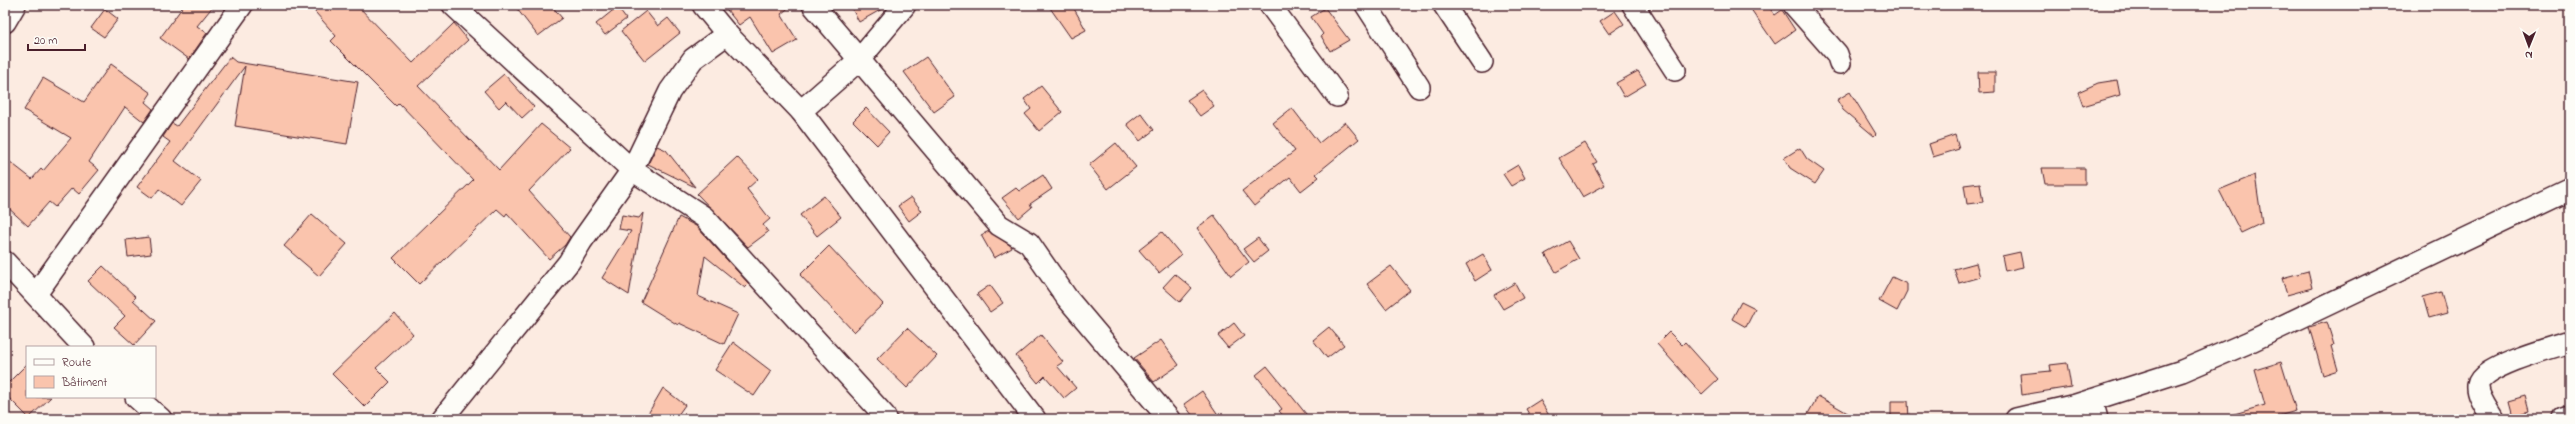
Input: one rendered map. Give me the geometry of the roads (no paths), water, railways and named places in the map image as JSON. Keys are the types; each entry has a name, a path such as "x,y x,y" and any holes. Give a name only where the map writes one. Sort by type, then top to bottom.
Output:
{"street":[{"path":"5,22 15,5"},
{"path":"36,294 242,5"},
{"path":"453,5 632,170 704,217 886,419"},
{"path":"703,5 727,34 801,111 1035,419"},
{"path":"813,5 1000,225 1029,243 1067,298 1169,419"},
{"path":"801,111 859,60 905,5"},
{"path":"1270,5 1337,96"},
{"path":"1366,5 1419,87"},
{"path":"1444,5 1482,62"},
{"path":"1633,5 1675,70"},
{"path":"1794,5 1837,54 1840,63"},
{"path":"442,419 569,262 581,242 632,170 670,91 693,59 727,34"},
{"path":"2016,419 2094,410 2247,343 2570,188"},
{"path":"5,262 83,346"},
{"path":"2493,419 2480,394 2478,385 2482,377 2502,365 2570,342"},
{"path":"137,398 161,419"},
{"path":"2564,419 2570,417"}]}
